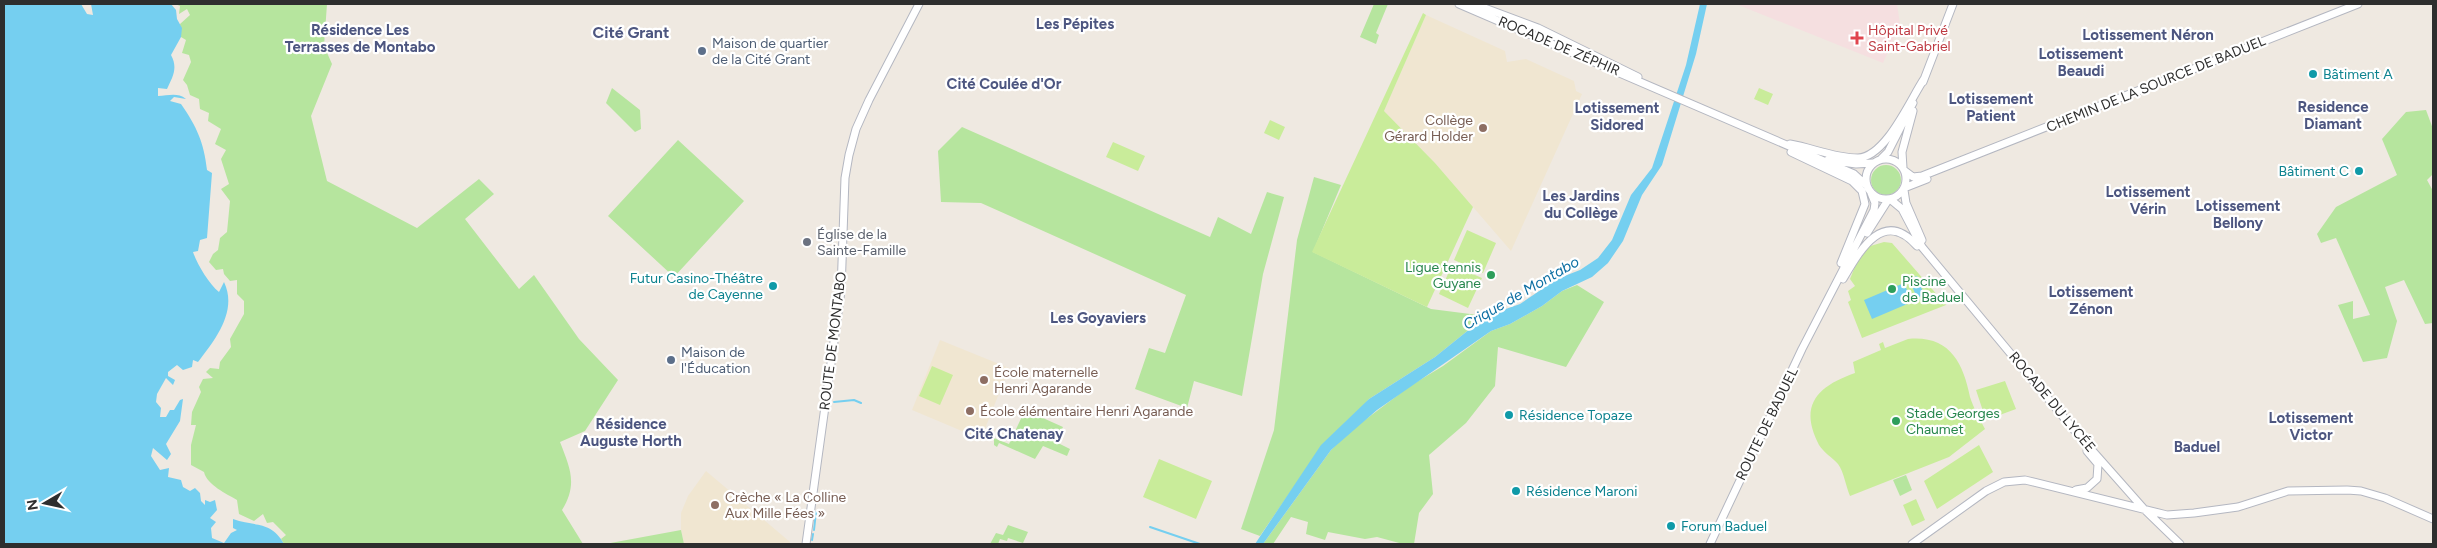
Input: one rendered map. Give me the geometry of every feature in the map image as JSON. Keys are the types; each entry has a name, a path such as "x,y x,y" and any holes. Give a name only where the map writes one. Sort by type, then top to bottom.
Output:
{"main road":[{"name":"ROUTE DE MONTABO","path":"806,544 841,291 845,178 849,155 856,128 919,4"},
{"name":"ROCADE DE ZÉPHIR","path":"1459,4 1854,174 1866,185"},
{"name":"ROCADE DE ZÉPHIR","path":"1474,4 1538,28 1596,54 1659,89"},
{"path":"1918,93 1905,139 1904,170 1906,180 1904,189 1899,195 1889,200 1875,197 1866,185 1866,175 1873,163 1881,159 1897,135 1924,79 1953,4"},
{"name":"CHEMIN DE LA SOURCE DE BADUEL","path":"1904,170 1917,178 2358,4"},
{"path":"1775,140 1823,153 1858,158 1867,156 1874,153 1887,139 1924,79"},
{"path":"1775,140 1802,158 1852,181 1858,185 1864,198 1865,204 1825,305"},
{"name":"ROCADE DE ZÉPHIR","path":"1813,157 1856,164 1873,163"},
{"path":"1881,159 1894,160 1904,170"},
{"name":"CHEMIN DE LA SOURCE DE BADUEL","path":"1904,189 1953,164"},
{"name":"ROCADE DU LYCÉE","path":"1904,189 1906,203 1929,254"},
{"name":"ROUTE DE BADUEL","path":"1710,544 1825,305 1874,210 1875,203 1871,193"},
{"name":"ROUTE DE BADUEL","path":"1825,305 1889,200"},
{"name":"ROCADE DU LYCÉE","path":"1889,200 1902,210 1916,239 2075,431 2144,509 2180,544"},
{"path":"1825,305 1868,240 1888,232 1901,234 1910,239 1953,287 1962,294"},
{"path":"2073,490 2092,485 2097,479 2098,471 2098,464 2083,446 2075,431"},
{"path":"1912,544 1986,491 2004,482 2026,480 2073,490 2167,515 2194,514 2238,506 2288,491 2347,490 2361,491 2385,498 2433,519"},
{"path":"2166,530 2163,521 2167,515"}],"shaded area":[{"name":"Hôpital Privé Saint-Gabriel","path":"1736,4 1897,4 1900,24 1883,63"},
{"name":"Collège Gérard Holder","path":"1426,15 1505,51 1507,62 1526,59 1574,81 1576,91 1582,94 1511,251 1435,163 1384,111"},
{"path":"940,340 1009,368 981,439 912,410"},
{"name":"Crèche « La Colline Aux Mille Fées »","path":"706,471 790,542 790,544 684,544 681,530 681,513 688,496"}],"green space":[{"path":"175,4 327,4 324,46 332,64 311,116 327,181 417,228 479,179 494,194 465,219 519,289 534,275 579,339 618,380 585,431 560,442 571,476 570,492 562,510 583,544 284,544 281,539 286,535 273,522 267,523 263,514 254,521 239,514 237,500 218,489 209,481 204,472 191,465 191,445 196,425 191,425 192,412 201,392 199,387 203,379 213,378 206,372 210,368 219,369 220,362 231,347 230,339 244,314 244,301 237,294 237,280 230,281 224,274 223,269 216,270 209,262 213,254 218,250 220,238 227,232 230,201 221,189 229,184 221,159 226,150 215,144 221,129 208,121 209,113 200,109 199,99 190,95 187,85 183,80 191,62 189,55 182,53 186,40 181,37 180,24 190,15 187,9 179,14 180,6"},
{"path":"1374,4 1388,4 1376,33 1379,35 1376,44 1360,37"},
{"path":"1423,13 1426,15 1384,111 1435,163 1473,207 1427,307 1312,252"},
{"path":"612,88 640,110 641,129 635,132 606,103"},
{"path":"1759,88 1773,94 1768,105 1754,99"},
{"path":"2426,110 2433,129 2433,174 2427,180 2433,191 2433,323 2425,324 2404,280 2385,287 2397,321 2387,358 2363,362 2338,305 2353,301 2353,319 2370,315 2336,238 2321,243 2317,234 2336,207 2397,175 2382,139 2406,112"},
{"path":"1270,120 1285,127 1279,140 1264,133"},
{"path":"962,127 1210,237 1218,217 1251,234 1267,192 1284,197 1263,274 1242,396 1194,381 1187,408 1135,389 1149,348 1165,353 1186,295 981,203 941,202 938,151"},
{"path":"678,140 744,201 674,277 608,216"},
{"path":"1113,142 1145,156 1138,171 1106,157"},
{"path":"1886,165 1897,169 1901,180 1897,191 1886,195 1875,191 1871,180 1875,169"},
{"path":"1314,177 1341,185 1313,252 1431,309 1486,316 1435,357 1369,399 1293,488 1260,536 1241,529 1274,430 1297,240"},
{"path":"1467,230 1496,243 1483,273 1454,260"},
{"name":"Piscine de Baduel","path":"1884,242 1892,243 1946,305 1862,338 1848,302 1851,300 1848,291 1855,286 1850,279 1856,264 1867,247"},
{"path":"1452,265 1482,278 1468,308 1439,294"},
{"path":"1577,285 1604,302 1566,367 1498,347 1495,386 1466,423 1429,455 1433,494 1419,513 1414,544 1403,544 1377,537 1365,539 1328,532 1325,540 1306,534 1308,522 1291,517 1273,544 1263,544 1331,450 1353,429 1410,386 1443,366 1491,331 1510,324 1542,306 1562,291"},
{"name":"Stade Georges Chaumet","path":"1908,339 1934,341 1952,353 1963,373 1971,401 1985,429 1949,457 1850,496 1840,467 1819,445 1813,431 1811,408 1815,399 1822,391 1842,378 1855,373 1853,362 1881,350 1879,344 1883,342 1885,348"},
{"path":"932,366 953,375 940,405 919,396"},
{"path":"2005,381 2016,409 1986,420 1976,390"},
{"path":"1025,410 1063,427 1056,442 1070,449 1067,456 1043,446 1035,459 999,443 997,447 994,445 994,438 1009,444"},
{"path":"1979,445 1993,472 1937,509 1924,481"},
{"path":"1159,459 1212,481 1196,519 1143,497"},
{"path":"1906,475 1912,490 1900,496 1893,480"},
{"path":"1916,499 1925,520 1912,526 1903,505"},
{"path":"1008,525 1028,532 1023,543 1008,538 1007,541 1000,539 998,544 990,544 996,533 1003,535"},
{"path":"681,530 684,544 605,544"}],"water":[{"path":"4,4 81,4 87,14 93,15 91,4 171,4 176,10 177,19 182,28 181,37 171,55 174,72 167,89 158,88 158,96 176,95 186,99 174,97 170,101 181,104 202,143 207,170 212,173 207,238 200,240 198,251 193,252 211,284 219,292 224,282 228,293 228,304 223,325 198,362 193,360 192,367 183,370 177,365 168,372 168,376 175,380 173,385 166,378 157,394 156,402 161,408 160,417 166,417 170,410 174,410 180,400 183,399 180,421 166,444 171,454 167,460 153,448 151,456 160,470 169,468 168,477 181,480 183,487 190,491 195,488 200,493 201,501 205,505 205,500 210,502 215,500 217,510 210,518 216,522 211,528 212,538 224,543 231,533 237,530 233,528 233,519 268,528 279,536 284,544 4,544"},
{"path":"1700,4 1707,4 1696,54 1662,165 1642,195 1623,241 1608,263 1592,277 1562,291 1542,306 1510,324 1491,331 1377,410 1331,450 1263,544 1255,544 1321,445 1369,399 1435,357 1486,316 1520,304 1557,279 1580,270 1598,258 1612,240 1631,195 1652,168 1686,65"},
{"path":"1917,276 1924,295 1917,298 1909,279"},
{"path":"1904,283 1912,302 1872,319 1864,300"}],"waterway":[{"path":"834,402 854,400 861,403"},
{"path":"814,530 816,512"},
{"path":"1150,527 1200,544"},
{"path":"812,540 813,534"}],"place":[{"name":"Hôpital Privé Saint-Gabriel","path":"1857,38"},
{"name":"Maison de quartier de la Cité Grant","path":"702,51"},
{"name":"Bâtiment A","path":"2313,74"},
{"name":"Collège Gérard Holder","path":"1483,128"},
{"name":"Bâtiment C","path":"2359,171"},
{"name":"Église de la Sainte-Famille","path":"807,242"},
{"name":"Ligue tennis Guyane","path":"1491,275"},
{"name":"Futur Casino-Théâtre de Cayenne","path":"773,286"},
{"name":"Piscine de Baduel","path":"1892,289"},
{"name":"Maison de l'Éducation","path":"671,360"},
{"name":"École maternelle Henri Agarande","path":"984,380"},
{"name":"École élémentaire Henri Agarande","path":"970,411"},
{"name":"Résidence Topaze","path":"1509,415"},
{"name":"Stade Georges Chaumet","path":"1896,421"},
{"name":"Résidence Maroni","path":"1516,491"},
{"name":"Crèche « La Colline Aux Mille Fées »","path":"715,505"},
{"name":"Forum Baduel","path":"1671,526"}],"district":[{"name":"Les Pépites","path":"1075,24"},
{"name":"Cité Grant","path":"631,32"},
{"name":"Lotissement Néron","path":"2148,35"},
{"name":"Résidence Les Terrasses de Montabo","path":"360,38"},
{"name":"Lotissement Beaudi","path":"2081,62"},
{"name":"Cité Coulée d'Or","path":"1004,84"},
{"name":"Lotissement Patient","path":"1991,108"},
{"name":"Lotissement Sidored","path":"1617,116"},
{"name":"Residence Diamant","path":"2333,116"},
{"name":"Lotissement Vérin","path":"2148,200"},
{"name":"Les Jardins du Collège","path":"1581,204"},
{"name":"Lotissement Bellony","path":"2238,214"},
{"name":"Lotissement Zénon","path":"2091,300"},
{"name":"Les Goyaviers","path":"1098,318"},
{"name":"Lotissement Victor","path":"2311,426"},
{"name":"Résidence Auguste Horth","path":"631,432"},
{"name":"Cité Chatenay","path":"1014,434"},
{"name":"Baduel","path":"2197,447"}],"water label":[{"name":"Crique de Montabo","path":"1521,293"}]}
